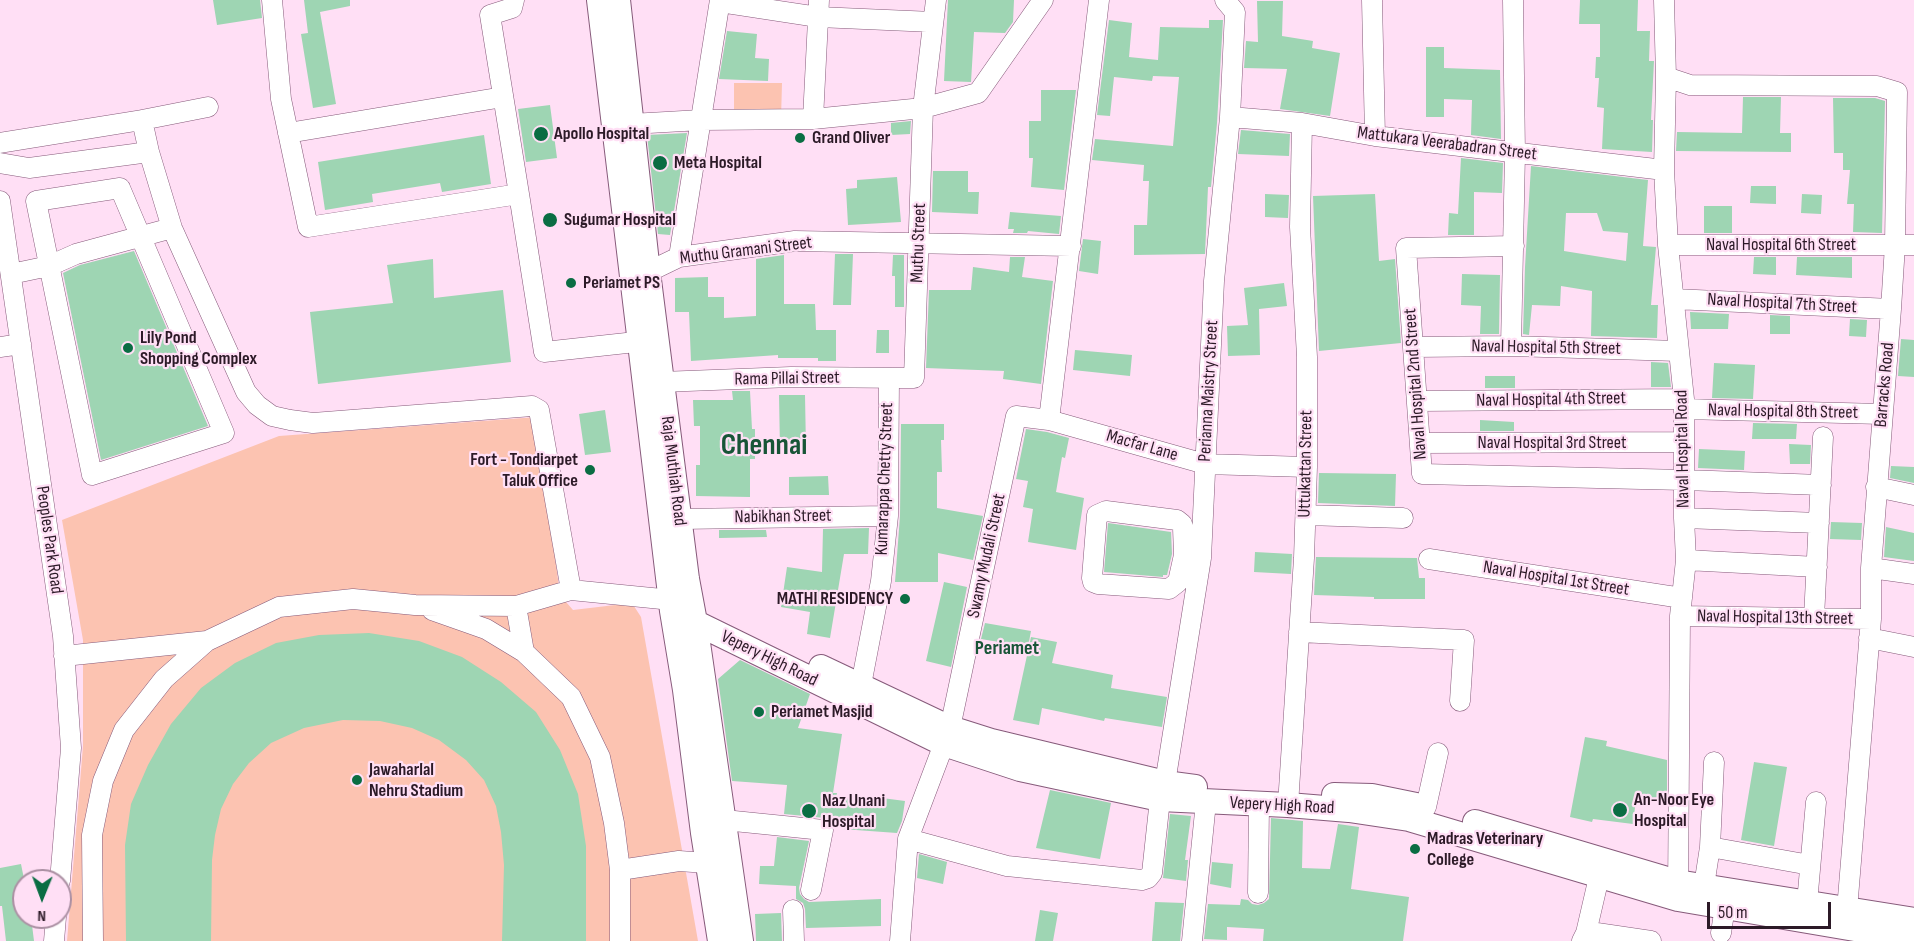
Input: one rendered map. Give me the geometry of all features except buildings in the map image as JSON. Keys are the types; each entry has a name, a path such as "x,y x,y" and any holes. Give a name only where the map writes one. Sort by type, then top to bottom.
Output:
{"main road":[{"name":"Raja Muthiah Road","path":"599,0 648,341 683,610 724,820 718,861 720,941"},
{"name":"Raja Muthiah Road","path":"618,0 648,272 648,341 661,382 687,579 683,610 685,690 718,861 741,941"},
{"name":"Vepery High Road","path":"683,610 861,685 947,736"},
{"name":"Vepery High Road","path":"683,610 1020,769 1162,791 1206,802 1259,804 1288,799 1372,796 1426,807 1678,890"},
{"name":"Vepery High Road","path":"1162,791 1214,789 1409,819 1599,877 1678,890 1807,903 1836,926 1914,920"},
{"name":"Vepery High Road","path":"1718,894 1836,926 1914,939"}],"street":[{"path":"272,0 281,99 308,227 519,194"},
{"path":"514,0 512,8 490,15 544,351 648,341"},
{"name":"Muthu Street","path":"914,378 923,108 936,0"},
{"path":"632,124 701,120 813,119 923,108 978,93 1043,0"},
{"path":"1049,420 1099,0"},
{"name":"Perianna Maistry Street","path":"908,839 1007,866 1142,880 1148,878 1152,873 1205,465 1214,280 1230,117 1235,12 1225,0"},
{"path":"1372,0 1375,136"},
{"path":"1511,346 1515,153 1513,0"},
{"name":"Naval Hospital Road","path":"1664,0 1666,77 1664,170 1668,245 1684,404 1686,560 1681,607 1678,890"},
{"path":"679,257 720,1 819,8 933,22"},
{"path":"813,119 819,8"},
{"name":"Barracks Road","path":"1666,77 1690,85 1877,86 1897,92 1904,245 1892,309 1876,487 1870,629 1836,926"},
{"path":"288,133 503,97"},
{"path":"0,143 207,107"},
{"name":"Mattukara Veerabadran Street","path":"1230,117 1302,123 1375,136 1664,170"},
{"path":"142,120 149,152 172,228 246,392 257,405 272,416 312,423 532,406 539,410 571,590"},
{"name":"Uttukattan Street","path":"1288,799 1306,515 1308,357 1300,227 1302,123"},
{"path":"0,163 29,168 149,152"},
{"path":"29,168 92,475 224,433 120,188 36,201"},
{"name":"Peoples Park Road","path":"0,201 64,656 72,748 61,869"},
{"path":"11,274 49,266 76,254 172,228"},
{"name":"Muthu Gramani Street","path":"648,272 679,257 795,241 1071,246"},
{"name":"Naval Hospital 6th Street","path":"1668,245 1904,245"},
{"name":"Naval Hospital 2nd Street","path":"1514,246 1406,248 1422,474 1685,480"},
{"name":"Naval Hospital 7th Street","path":"1674,299 1892,309"},
{"path":"0,346 21,344"},
{"name":"Naval Hospital 5th Street","path":"1414,347 1511,346 1679,351"},
{"name":"Rama Pillai Street","path":"661,382 791,377 914,378"},
{"name":"Kumarappa Chetty Street","path":"861,685 881,581 888,516 889,378"},
{"name":"Naval Hospital 4th Street","path":"1418,402 1684,404"},
{"name":"Naval Hospital 8th Street","path":"1684,404 1882,414"},
{"name":"Swamy Mudali Street","path":"947,736 1016,416 1049,420"},
{"name":"Macfar Lane","path":"1049,420 1205,465 1307,466"},
{"path":"1814,618 1823,437"},
{"name":"Naval Hospital 3rd Street","path":"1420,443 1683,442"},
{"path":"1685,480 1821,485"},
{"path":"1876,487 1914,495"},
{"path":"1106,511 1177,520 1182,524 1192,556 1178,582 1169,589 1093,582 1097,515 1106,511"},
{"path":"1306,515 1403,518"},
{"name":"Nabikhan Street","path":"679,519 888,516"},
{"path":"1684,518 1819,523"},
{"name":"Naval Hospital 1st Street","path":"1429,559 1681,607"},
{"path":"1686,560 1817,567"},
{"path":"1871,568 1914,574"},
{"path":"93,941 92,835 103,781 124,730 164,679 207,641 279,607 354,599 415,604 516,606 571,590 683,610"},
{"path":"415,604 486,629 524,652 571,697 600,757 614,823 620,870 620,941"},
{"path":"516,606 524,652"},
{"name":"Naval Hospital 13th Street","path":"1681,607 1814,618 1870,629 1914,647"},
{"path":"1299,632 1464,640 1460,701"},
{"path":"64,656 207,641"},
{"path":"900,941 908,839 947,736"},
{"path":"1426,807 1438,753"},
{"path":"1714,762 1710,847 1718,894 1719,938"},
{"path":"1807,903 1816,801"},
{"path":"1192,941 1206,802"},
{"path":"1258,893 1259,804"},
{"path":"724,820 823,830 811,890"},
{"path":"1710,847 1810,864"},
{"path":"620,870 679,861 718,861"},
{"path":"1599,877 1584,937 1651,941"},
{"path":"793,910 794,941"}],"shaded area":[{"path":"734,83 782,83 781,119 734,120"},
{"path":"537,417 560,595 573,610 632,603 641,617 698,941 67,941 68,929 72,929 72,880 83,746 83,640 62,520 279,436"}],"place":[{"name":"Apollo Hospital","path":"541,134"},
{"name":"Grand Oliver","path":"800,138"},
{"name":"Meta Hospital","path":"660,163"},
{"name":"Sugumar Hospital","path":"550,220"},
{"name":"Periamet PS","path":"571,283"},
{"name":"Lily Pond Shopping Complex","path":"128,348"},
{"name":"Fort - Tondiarpet Taluk Office","path":"590,470"},
{"name":"MATHI RESIDENCY","path":"905,599"},
{"name":"Periamet Masjid","path":"759,712"},
{"name":"Jawaharlal Nehru Stadium","path":"357,780"},
{"name":"An-Noor Eye Hospital","path":"1620,810"},
{"name":"Naz Unani Hospital","path":"809,811"},
{"name":"Madras Veterinary College","path":"1415,849"}],"district":[{"name":"Chennai","path":"764,446"},
{"name":"Periamet","path":"1007,649"}]}
